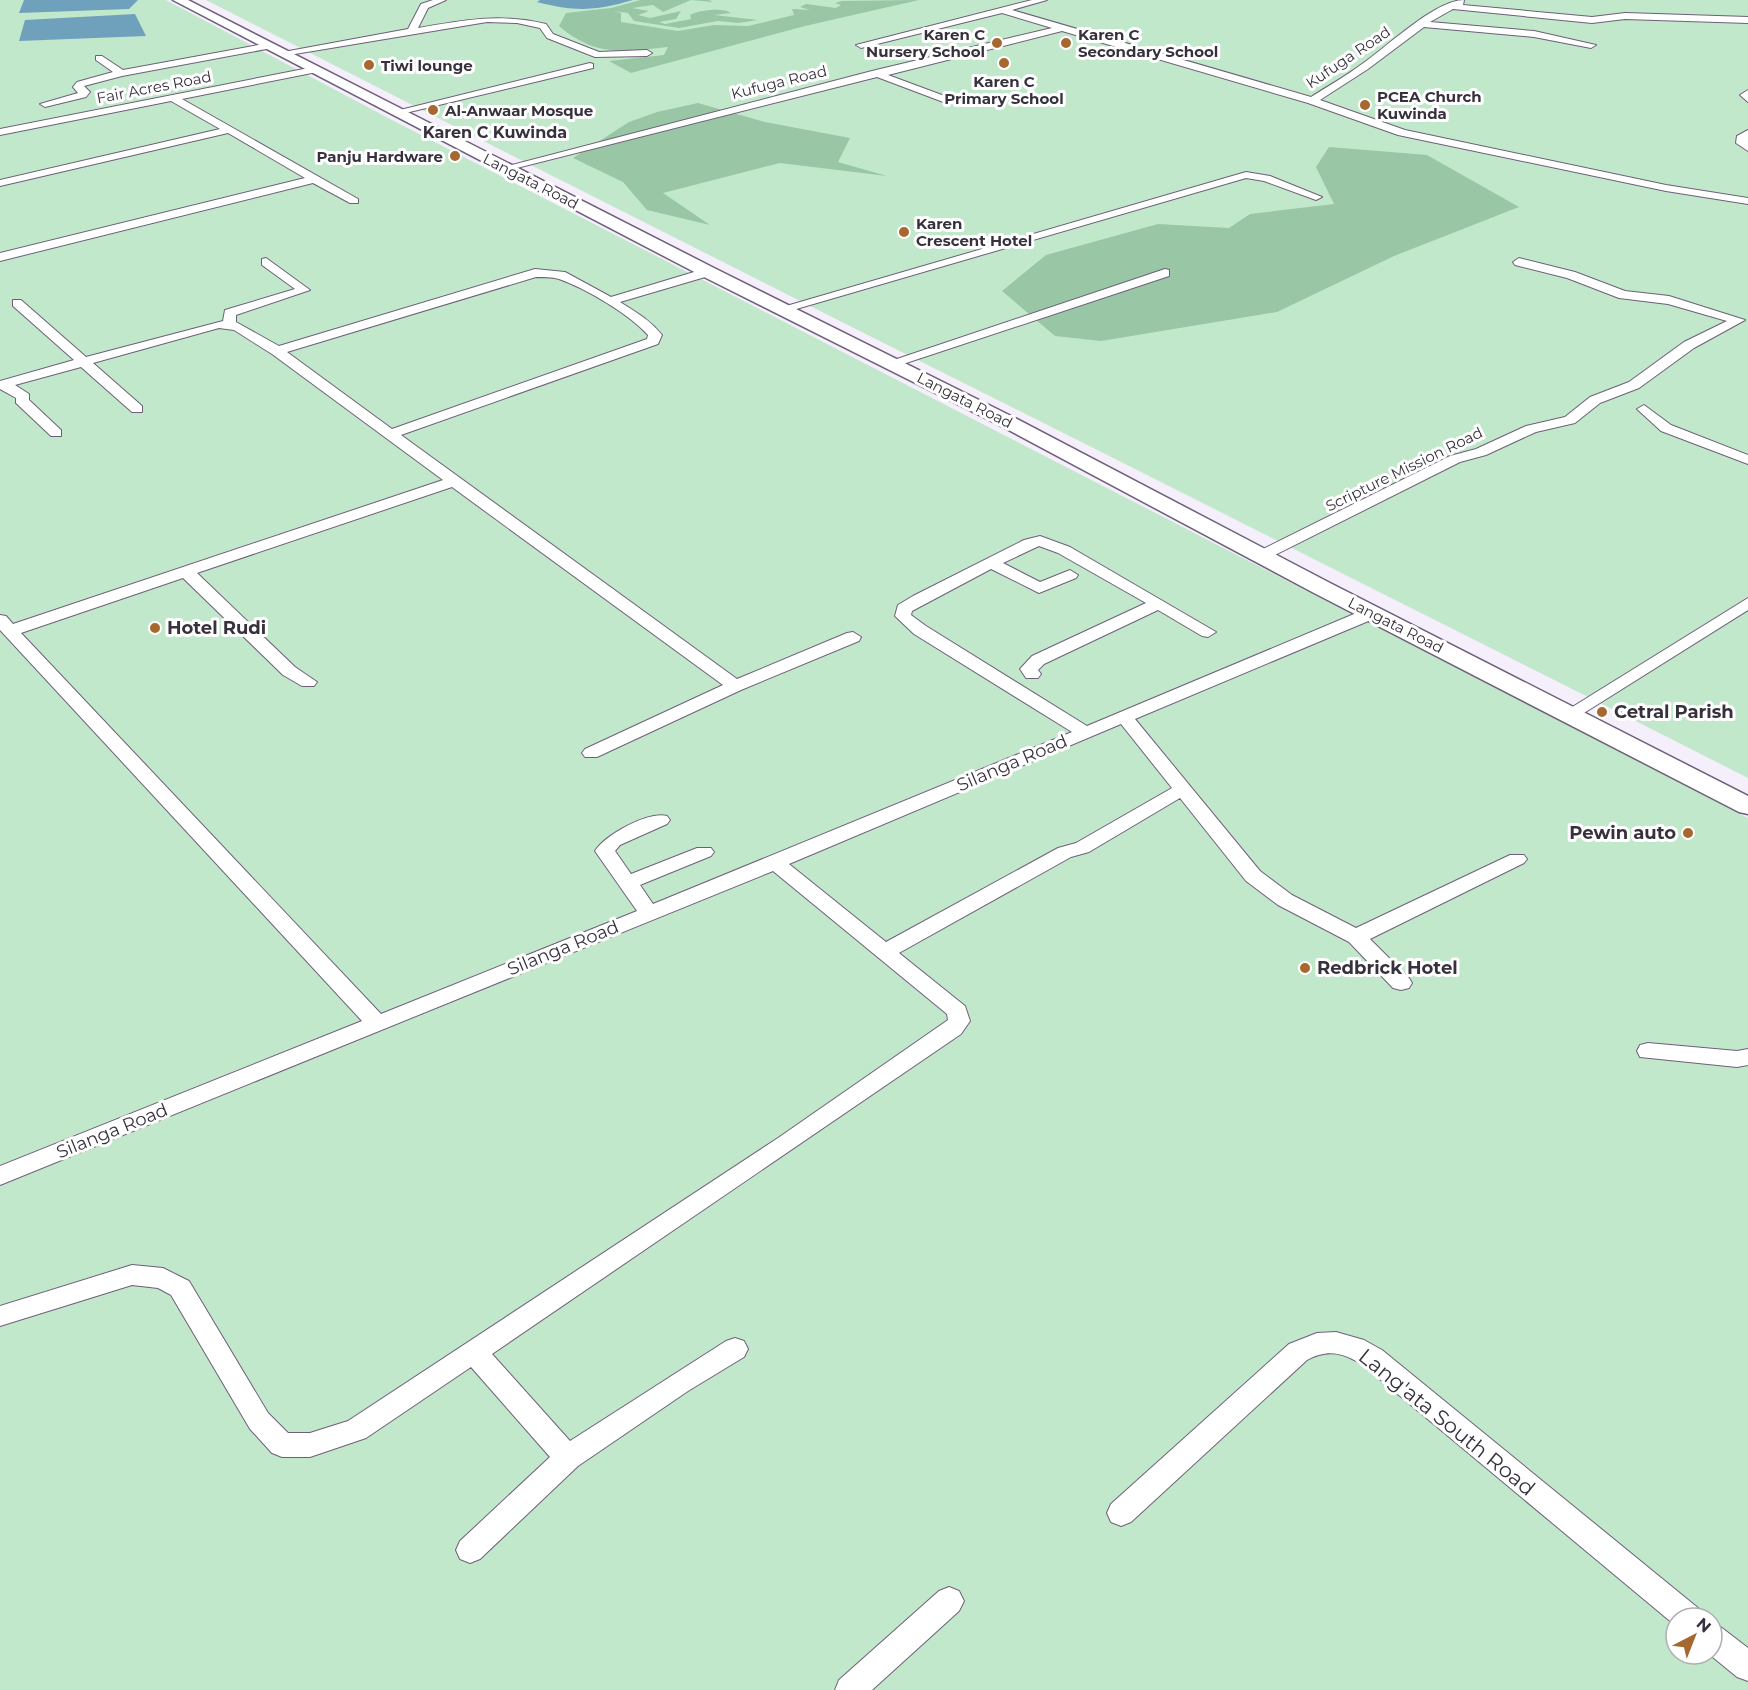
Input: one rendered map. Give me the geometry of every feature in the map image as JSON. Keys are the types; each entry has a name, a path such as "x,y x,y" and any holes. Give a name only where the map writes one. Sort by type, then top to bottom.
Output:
{"main road":[{"name":"Langata Road","path":"179,0 708,272 892,363 1261,556 1748,806"}],"street":[{"path":"411,32 424,6 442,0"},
{"path":"861,45 1043,0"},
{"name":"Kufuga Road","path":"1002,10 1312,101 1450,6 1469,0"},
{"path":"1450,6 1592,20 1624,16 1748,20"},
{"path":"45,104 82,95 85,92 78,87 80,84 121,73 487,19 517,20 543,26 550,36 598,55 647,53"},
{"path":"1423,24 1534,34 1591,45"},
{"name":"Kufuga Road","path":"505,168 875,73 1063,28"},
{"path":"99,58 121,73"},
{"path":"397,112 590,66"},
{"name":"Fair Acres Road","path":"0,132 314,70"},
{"path":"875,73 946,100"},
{"path":"1748,93 1745,95 1748,99"},
{"path":"173,98 354,201"},
{"path":"1312,101 1402,133 1666,188 1748,201"},
{"path":"0,183 228,130"},
{"path":"1748,133 1741,138 1741,143 1748,147"},
{"path":"782,309 1246,175 1266,178 1316,196"},
{"path":"0,257 315,179"},
{"path":"229,324 230,313 304,290 266,262"},
{"name":"Scripture Mission Road","path":"1261,556 1455,459 1481,452 1498,442 1531,429 1570,420 1595,400 1634,384 1689,345 1739,320 1669,300 1623,295 1571,275 1519,262"},
{"path":"610,301 708,272"},
{"path":"277,351 535,273 561,275 610,301 647,325 656,338 641,347 390,434"},
{"path":"892,363 1165,273"},
{"path":"17,303 137,409"},
{"path":"2,385 212,325 237,326 277,351 735,686"},
{"path":"2,385 24,397 21,400 56,433"},
{"path":"1644,409 1666,428 1748,460"},
{"path":"377,1023 5,625 186,572 454,482"},
{"path":"1084,732 950,649 903,616 904,609 992,562 1030,543 1040,541 1053,544 1208,632"},
{"path":"992,562 1039,588 1070,575"},
{"path":"186,572 288,671 308,682"},
{"path":"1570,714 1748,603"},
{"path":"1032,674 1029,669 1031,664 1038,660 1158,604"},
{"name":"Silanga Road","path":"0,1176 775,863 1372,613"},
{"path":"591,753 735,686 853,637"},
{"path":"1124,716 1260,882 1285,900 1356,937 1401,983"},
{"path":"885,952 1065,852 1082,848 1183,789"},
{"path":"649,913 605,851 605,847 613,841 660,820"},
{"path":"627,883 704,852"},
{"path":"1356,937 1517,859"},
{"path":"0,1316 132,1275 163,1278 180,1288 259,1421 282,1445 310,1445 356,1430 475,1353 953,1029 959,1021 957,1011 775,863"},
{"path":"1648,1051 1737,1059 1748,1057"},
{"name":"Lang'ata South Road","path":"1120,1513 1298,1352 1321,1341 1336,1341 1349,1344 1373,1358 1673,1606"},
{"path":"470,1550 568,1458 679,1383 735,1349"},
{"path":"475,1353 568,1458"},
{"path":"850,1690 949,1601"},
{"path":"1724,1648 1748,1667"}],"green space":[{"path":"0,0 166,0 394,121 1748,818 1748,1690 0,1690"},
{"path":"206,0 1748,0 1748,778 591,196"},
{"path":"641,0 691,0 663,12 653,5 632,8 649,11 638,15 650,18 681,11 676,19 659,22 665,24 691,19 690,15 694,13 710,10 731,13 714,15 758,20 738,23 718,21 679,28 634,21 628,13 613,11 621,13 621,22 678,31 714,25 748,26 794,15 792,9 810,10 800,7 806,4 836,8 841,5 835,3 842,1 919,0 805,26 631,73 609,61 664,55 668,47 624,51 598,48 572,36 559,26 566,13 611,8"},
{"path":"698,103 765,122 850,138 838,162 887,176 780,163 663,193 710,225 647,210 623,182 573,158 629,122 657,112"},
{"path":"1329,147 1427,155 1519,207 1394,256 1277,312 1101,341 1055,336 1002,291 1046,255 1158,224 1229,228 1250,214 1334,204 1316,167"}],"water":[{"path":"24,0 138,0 129,9 19,13"},
{"path":"540,0 633,0 596,8 574,9 537,2"},
{"path":"135,14 146,36 19,41 25,20"}],"place":[{"name":"Karen C Nursery School","path":"997,43"},
{"name":"Karen C Secondary School","path":"1066,43"},
{"name":"Karen C Primary School","path":"1004,63"},
{"name":"Tiwi lounge","path":"369,65"},
{"name":"PCEA Church Kuwinda","path":"1365,105"},
{"name":"Al-Anwaar Mosque","path":"433,110"},
{"name":"Panju Hardware","path":"455,156"},
{"name":"Karen Crescent Hotel","path":"904,232"},
{"name":"Hotel Rudi","path":"155,628"},
{"name":"Cetral Parish","path":"1602,712"},
{"name":"Pewin auto","path":"1688,833"},
{"name":"Redbrick Hotel","path":"1305,968"}],"district":[{"name":"Karen C Kuwinda","path":"495,132"}]}
